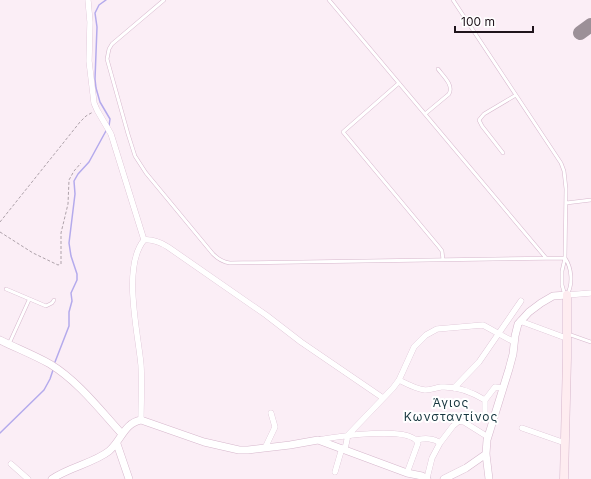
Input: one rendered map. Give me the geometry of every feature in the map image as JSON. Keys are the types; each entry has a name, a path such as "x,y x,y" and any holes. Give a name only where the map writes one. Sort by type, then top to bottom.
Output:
{"main road":[{"path":"564,479 567,295"}],"street":[{"path":"88,0 90,22 88,61 92,93 97,110 108,128 113,140 144,240"},
{"path":"141,420 141,366 134,302 133,273 136,254 140,245 144,240 150,239 168,247 266,315 301,342 383,398"},
{"path":"489,479 486,454 488,437 509,369 516,332 520,321 534,307 548,299 556,296 591,293"},
{"path":"454,388 479,362 521,301"},
{"path":"520,321 566,336"},
{"path":"335,472 348,435 399,380 414,347 433,330 483,325 514,342"},
{"path":"0,340 50,364 62,373 80,388 122,434"},
{"path":"399,380 425,390 441,387 454,388 472,393 485,400"},
{"path":"494,419 485,415 485,400 495,387 503,388"},
{"path":"265,448 275,427 270,413"},
{"path":"52,479 70,469 105,454 117,444 122,434 130,425 141,420 204,442 239,450 290,446 348,435 394,434 417,440 436,440 440,443"},
{"path":"318,440 427,479 432,458 440,443 453,426 459,421 464,422 488,437"},
{"path":"522,428 565,443"},
{"path":"407,473 417,448 417,440"},
{"path":"117,444 129,479"},
{"path":"444,479 466,468 486,454"},
{"path":"12,464 28,479"}],"lane":[{"path":"164,0 112,44 109,49 107,59 135,156 146,173 213,254 224,262 230,264 565,258"},
{"path":"329,0 546,258"},
{"path":"454,0 561,163 565,180 566,203 565,258 562,271 562,285 564,292 567,295"},
{"path":"425,114 449,94 450,91 449,84 438,69"},
{"path":"399,83 343,132 439,247 442,251 443,260"},
{"path":"503,153 479,120 484,114 516,95"},
{"path":"566,203 591,200"},
{"path":"565,258 570,269 570,286 567,295"},
{"path":"6,289 46,306 54,300"},
{"path":"9,344 29,300"},
{"path":"566,336 591,342"}],"path":[{"path":"0,222 80,122 86,116 97,110"},
{"path":"0,232 33,253 58,265 61,264 61,233 68,204 69,180 81,163"}],"waterway":[{"path":"106,0 99,5 95,13 97,27 95,79 100,102 110,119 109,126"},
{"path":"55,362 69,326 69,312 72,301 71,293 77,280 77,274 71,256 69,243 75,194 74,181 89,162 107,129"},
{"path":"0,433 44,390 53,370"}],"taxiway":[{"path":"580,33 591,25"}],"district":[{"name":"Άγιος Κωνσταντίνος","path":"451,410"}]}
